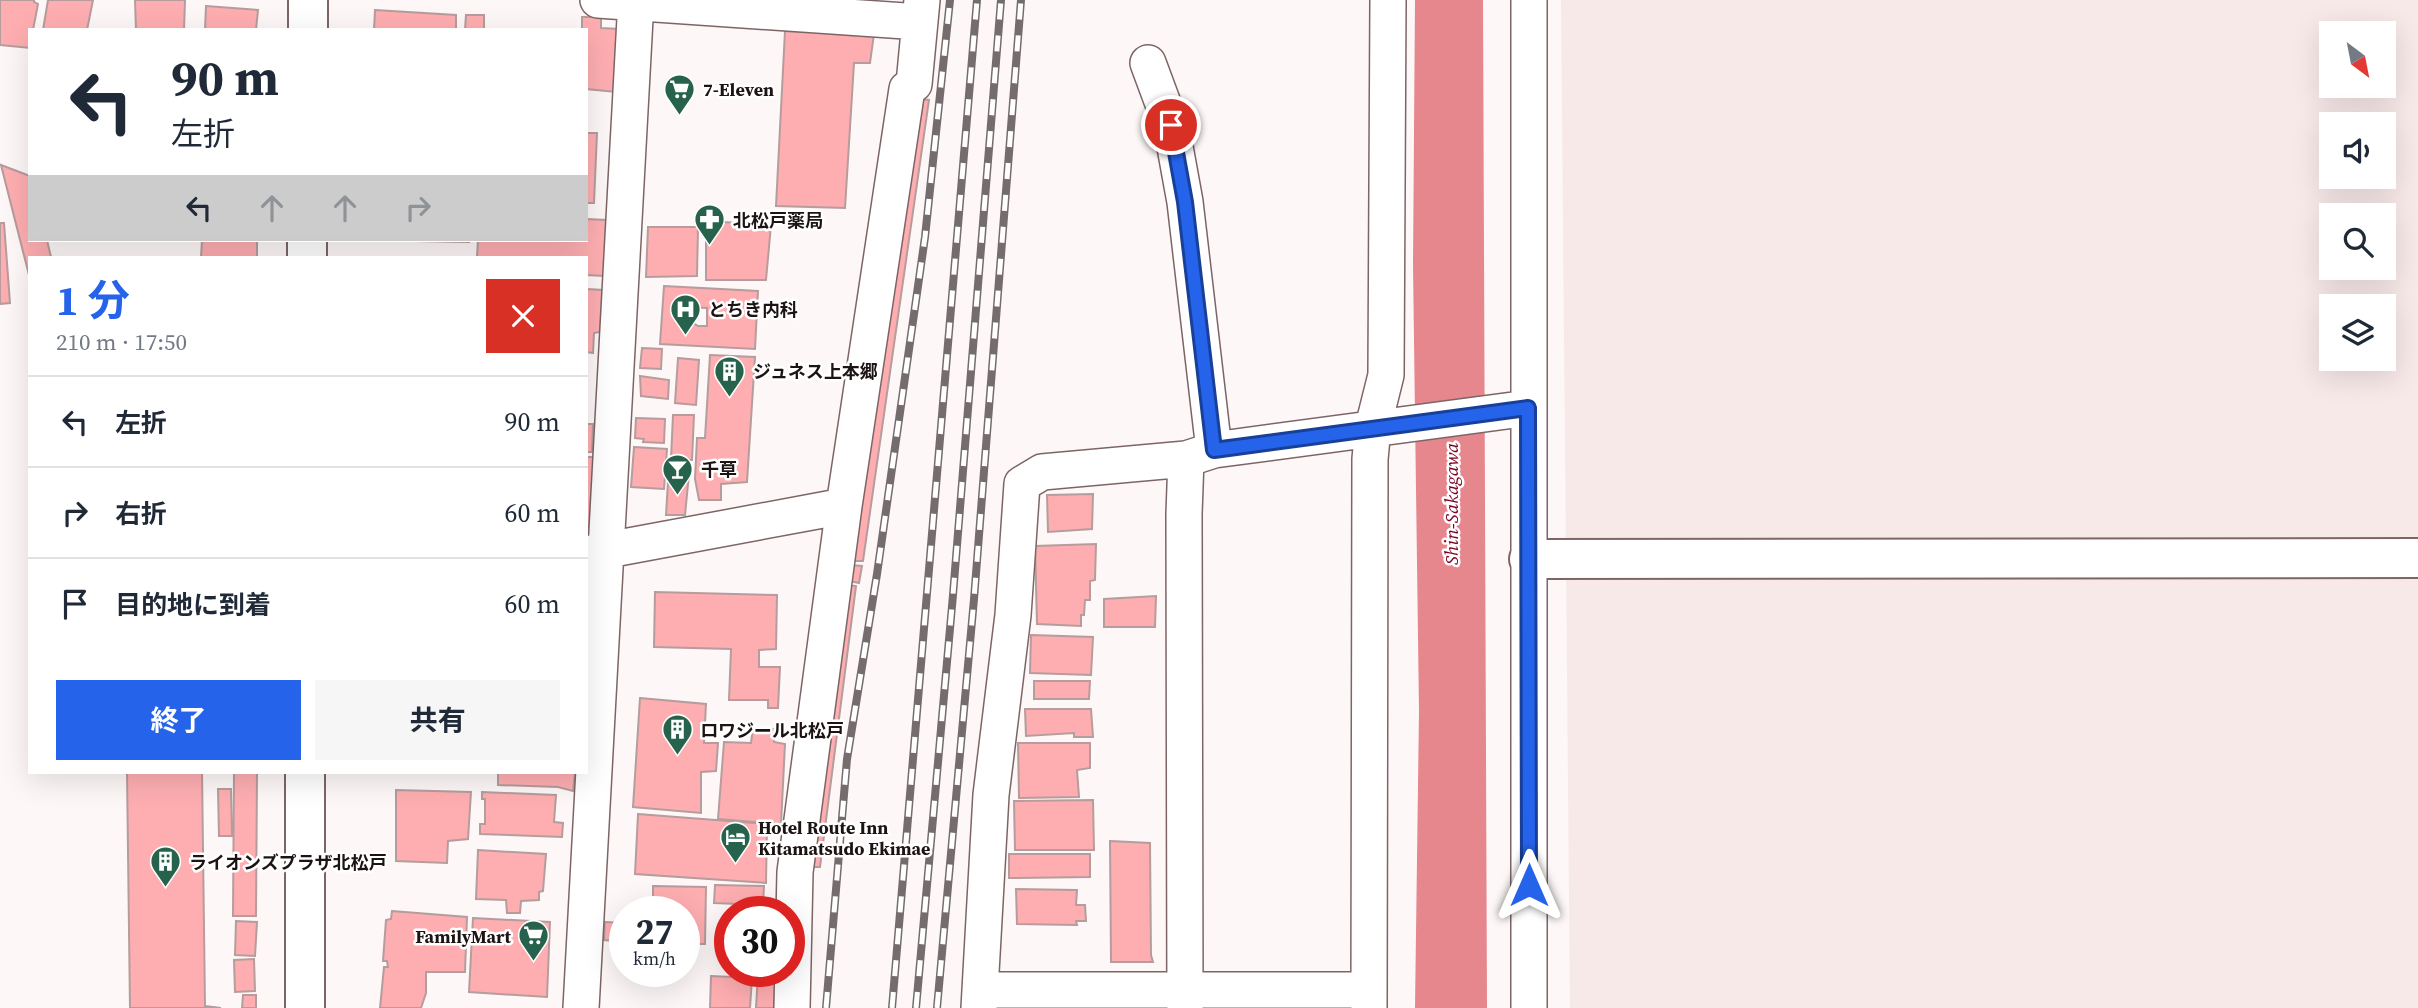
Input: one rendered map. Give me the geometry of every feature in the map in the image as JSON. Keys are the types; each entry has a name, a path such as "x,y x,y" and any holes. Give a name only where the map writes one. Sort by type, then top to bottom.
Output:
{"main road":[{"path":"308,0 308,28"},
{"path":"1529,559 2418,558"},
{"path":"305,774 305,1008"}],"street":[{"path":"598,0 921,11 915,84 907,89 844,506 795,872 792,1008"},
{"path":"1388,0 1386,374 1373,428 1370,472 1369,999 979,999 991,795 1013,615 1022,484 1042,472 1200,455 1373,428 1528,408"},
{"path":"1529,0 1529,1008"},
{"path":"581,1008 596,552 636,1"},
{"path":"1148,63 1171,125 1185,202 1200,455 1184,514 1185,999"},
{"path":"596,552 844,506"}],"shaded area":[{"path":"1561,0 2418,0 2418,1008 1570,1008"}],"water":[{"name":"Shin-Sakagawa","path":"1415,0 1483,0 1487,1008 1415,1008 1419,711 1413,265"}],"building":[{"path":"0,0 34,0 38,4 33,28 28,28 28,48 0,45"},
{"path":"48,0 93,0 87,28 43,28"},
{"path":"135,0 185,0 184,28 136,28"},
{"path":"206,6 258,10 256,28 205,28"},
{"path":"375,10 456,15 456,28 374,28"},
{"path":"466,15 484,15 484,28 465,28"},
{"path":"582,17 601,17 601,28 620,29 616,92 588,89 588,28 582,28"},
{"path":"785,31 874,34 870,63 854,63 845,208 776,206"},
{"path":"920,99 929,100 863,561 852,561"},
{"path":"588,133 597,133 594,203 588,203"},
{"path":"1,165 28,175 28,242 47,242 51,256 28,256 28,271"},
{"path":"588,219 607,220 604,276 588,275 588,256 477,256 478,242 588,242"},
{"path":"706,221 771,225 766,280 706,280"},
{"path":"0,223 4,223 10,303 0,304"},
{"path":"648,227 698,227 697,276 646,277"},
{"path":"202,242 257,242 257,256 201,256"},
{"path":"664,286 758,291 755,349 660,344","holes":["688,307 707,308 707,326 698,326 687,319"]},
{"path":"588,289 604,290 605,331 594,333 593,353 588,352"},
{"path":"642,348 662,349 661,369 640,368"},
{"name":"ジュネス上本郷","path":"710,355 755,357 747,482 721,484 721,500 699,500 695,479 697,438 705,438"},
{"path":"678,358 699,360 696,405 675,403"},
{"path":"640,376 669,380 668,399 641,396"},
{"path":"673,415 694,415 692,460 671,459"},
{"path":"636,418 665,419 664,443 643,442 644,439 635,438"},
{"path":"588,424 593,424 592,452 588,452"},
{"path":"634,447 667,449 664,489 631,487"},
{"path":"588,457 595,457 592,527 588,527"},
{"path":"690,464 685,515 666,515 669,465"},
{"path":"1093,494 1092,529 1048,532 1047,495"},
{"path":"1096,544 1095,580 1090,581 1090,600 1085,600 1081,626 1037,624 1035,546"},
{"path":"851,565 862,566 859,583 849,581"},
{"path":"848,585 856,586 820,867 813,867"},
{"path":"655,592 777,595 776,649 759,650 759,667 780,667 778,708 768,708 768,700 729,700 731,649 654,647"},
{"path":"1156,596 1155,627 1104,627 1104,599"},
{"path":"1031,635 1093,637 1091,675 1030,673"},
{"path":"1034,681 1090,681 1089,699 1034,699"},
{"name":"ロワジール北松戸","path":"640,698 706,704 704,743 718,743 716,771 701,772 701,813 633,807"},
{"path":"1025,709 1091,709 1093,737 1074,737 1074,733 1026,736"},
{"path":"753,728 775,729 774,742 785,744 781,824 718,819 724,742 751,743"},
{"path":"1018,743 1090,743 1090,768 1077,770 1079,797 1019,798"},
{"name":"ライオンズプラザ北松戸","path":"127,774 202,774 205,1006 221,1008 130,1008"},
{"path":"234,774 257,774 256,916 233,916"},
{"path":"498,774 575,774 573,791 558,787 498,785"},
{"path":"218,789 231,789 232,836 219,836"},
{"path":"396,790 471,792 468,839 448,841 447,863 396,861"},
{"path":"482,792 556,795 554,822 563,823 562,837 480,834 480,824 485,824 485,799 482,799"},
{"path":"1093,800 1094,850 1015,850 1014,801"},
{"path":"638,814 767,824 766,883 635,874"},
{"path":"1110,841 1150,843 1153,962 1111,962"},
{"path":"478,850 546,854 543,891 539,892 539,900 521,901 520,913 507,913 506,900 476,899"},
{"path":"1009,854 1090,854 1090,877 1009,878"},
{"path":"715,885 764,886 763,896 714,896"},
{"path":"653,886 706,887 705,944 700,944 700,896 653,896"},
{"path":"1016,889 1077,890 1076,905 1085,905 1086,921 1076,921 1077,925 1017,924"},
{"path":"392,911 467,917 465,972 426,972 426,993 421,1008 380,1008 384,967 388,967 387,961 383,961 386,920 391,919"},
{"path":"473,918 550,922 547,997 469,992"},
{"path":"236,921 257,922 255,956 235,955"},
{"path":"605,922 609,922 609,940 604,940"},
{"path":"254,959 255,991 235,992 234,960"},
{"path":"711,976 714,976 714,987 751,987 750,1008 710,1008"},
{"path":"757,987 777,987 774,1008 756,1008"},
{"path":"243,995 256,995 256,1008 242,1008"}],"railway":[{"path":"826,1008 847,759 877,574 925,237 950,0"},
{"path":"892,1008 977,0"},
{"path":"916,1008 953,595 1001,0"},
{"path":"937,1008 974,599 1021,0"}],"place":[{"name":"7-Eleven","path":"680,116"},
{"name":"北松戸薬局","path":"710,247"},
{"name":"とちき内科","path":"685,336"},
{"name":"ジュネス上本郷","path":"730,398"},
{"name":"千草","path":"678,496"},
{"name":"ロワジール北松戸","path":"677,757"},
{"name":"Hotel Route Inn Kitamatsudo Ekimae","path":"735,864"},
{"name":"ライオンズプラザ北松戸","path":"166,889"},
{"name":"FamilyMart","path":"534,963"}],"route":[{"path":"1171,125 1185,202 1214,450 1528,408 1529,885"}]}
